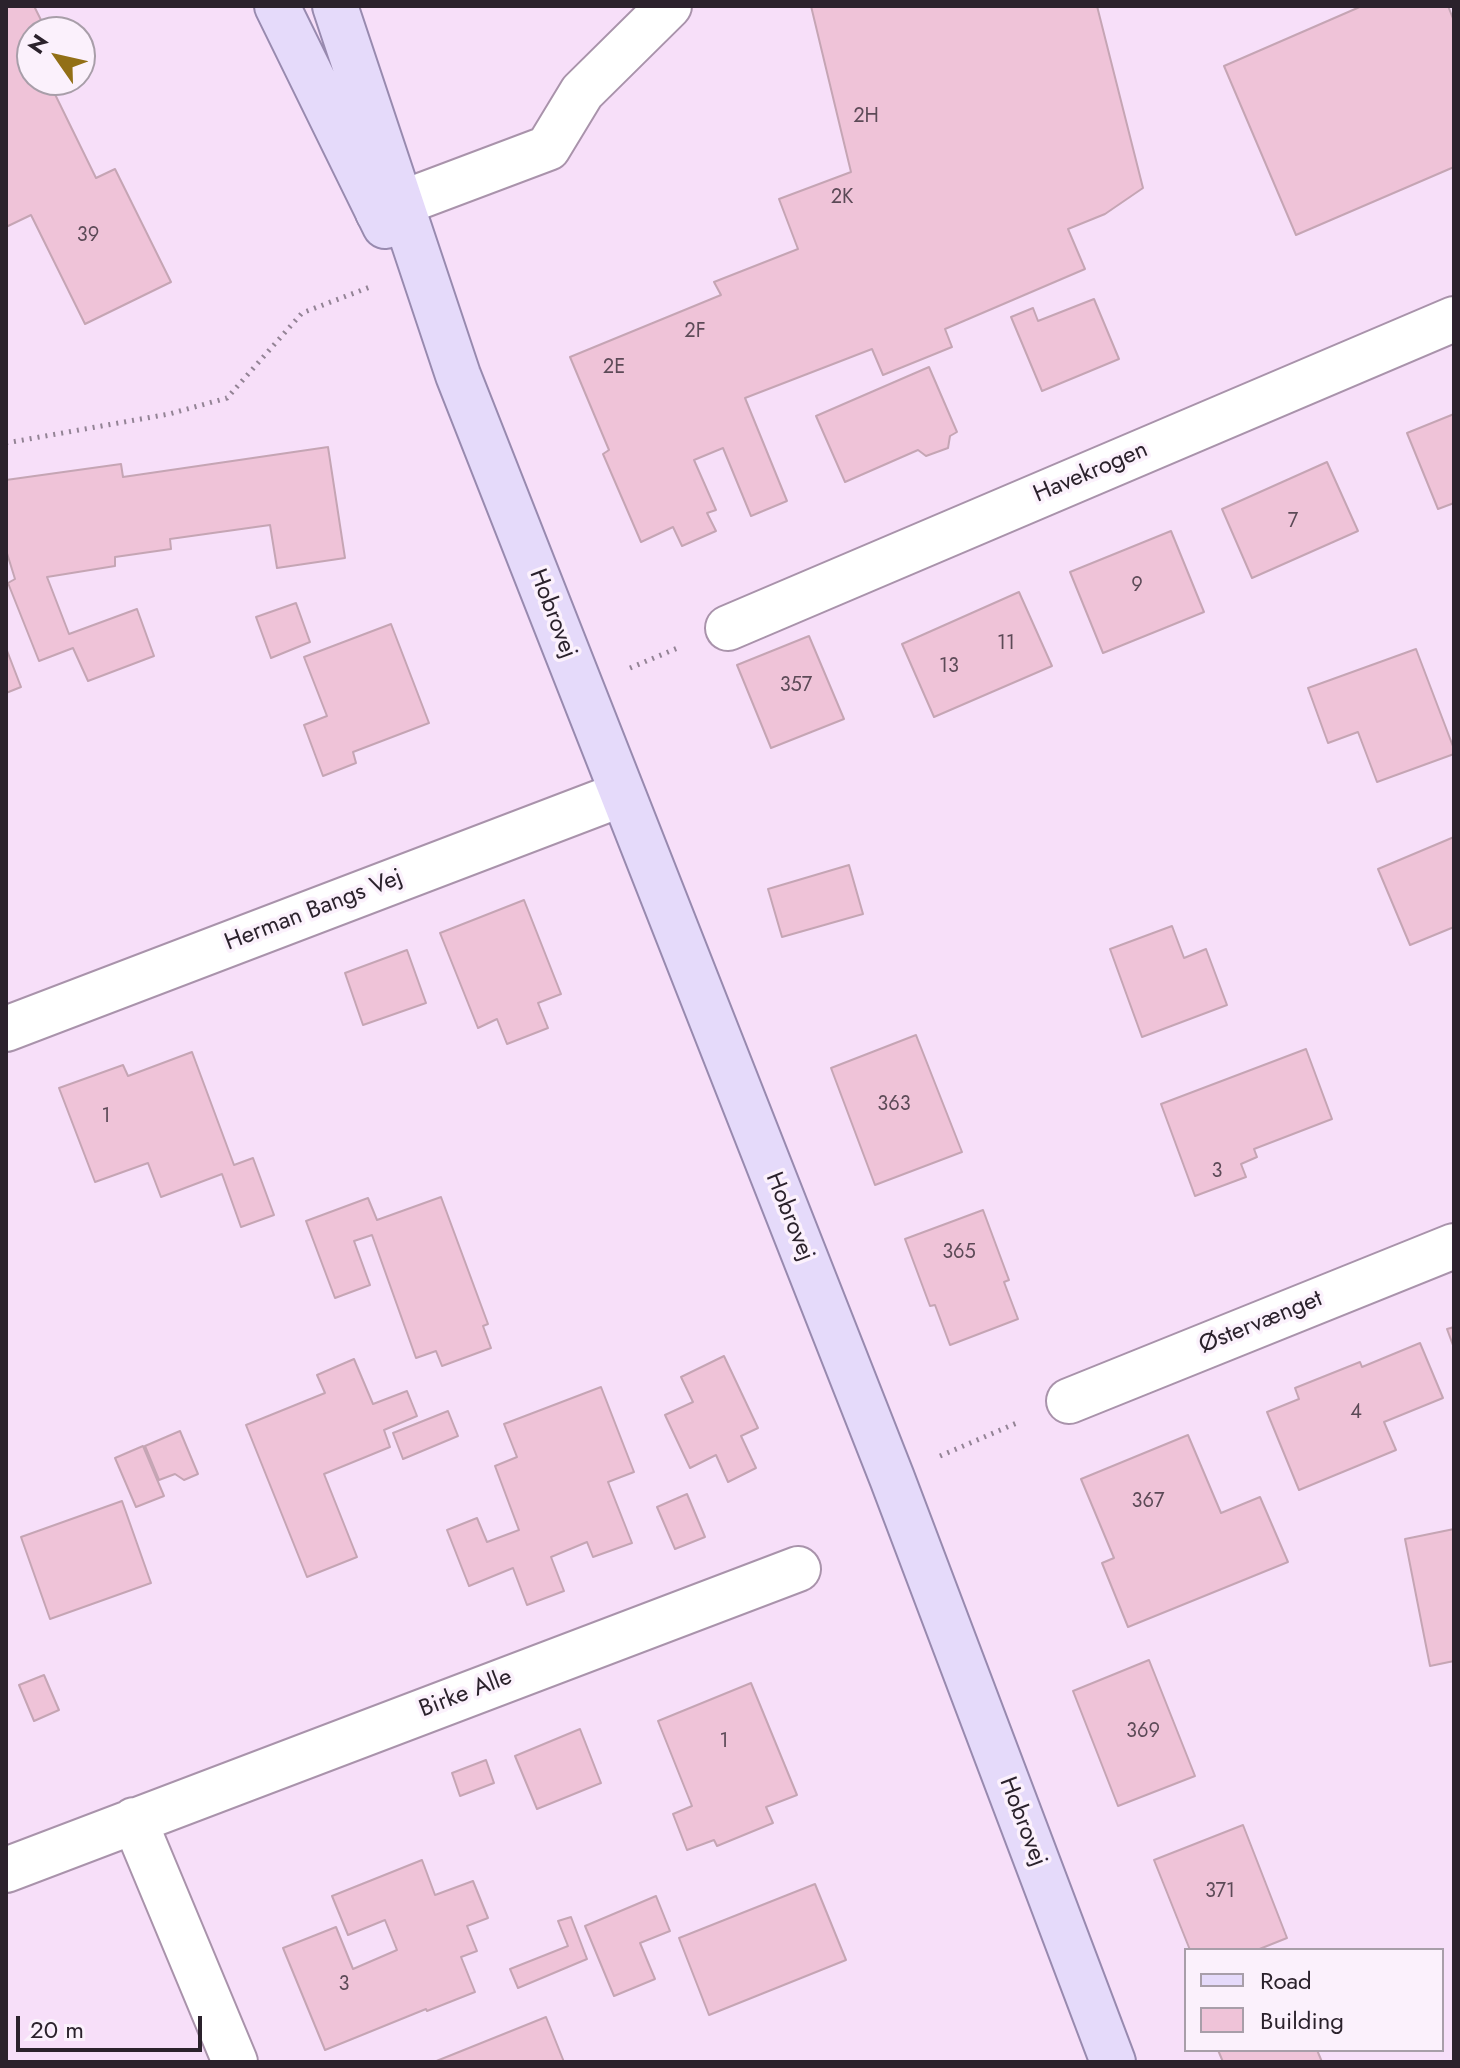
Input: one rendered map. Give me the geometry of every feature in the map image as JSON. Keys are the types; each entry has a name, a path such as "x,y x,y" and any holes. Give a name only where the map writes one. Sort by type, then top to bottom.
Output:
{"main road":[{"name":"Hobrovej","path":"277,6 390,208 458,375 892,1478 1113,2062"},
{"name":"Hobrovej","path":"335,6 407,273 458,375"}],"street":[{"path":"390,208 548,148 582,92 669,6"},
{"name":"Havekrogen","path":"728,628 1454,319"},
{"name":"Herman Bangs Vej","path":"6,1029 622,794"},
{"name":"Østervænget","path":"1069,1401 1454,1246"},
{"name":"Birke Alle","path":"6,1870 798,1569"},
{"path":"134,1820 235,2062"}],"path":[{"path":"6,443 169,414 227,398 302,313 407,273"}],"building":[{"path":"6,6 34,6 39,16 16,16 16,96 56,96 96,178 115,169 171,282 85,324 31,215 6,227"},
{"path":"811,6 1097,6 1143,188 1105,214 1068,229 1085,269 945,329 952,347 883,375 872,349 745,398 787,501 751,516 723,448 694,460 716,510 707,513 716,531 682,546 673,527 641,542 603,454 609,450 570,357 721,295 714,282 798,249 779,199 851,172"},
{"path":"1362,6 1448,6 1454,21 1454,167 1296,235 1224,66"},
{"path":"1094,299 1119,359 1042,391 1011,317 1033,308 1038,321"},
{"path":"929,367 957,432 950,436 948,448 926,456 918,450 845,482 816,416"},
{"path":"1454,414 1454,503 1438,509 1407,433"},
{"path":"328,447 345,558 277,568 270,525 170,539 171,549 115,557 115,566 47,577 69,634 137,609 154,656 88,681 73,648 39,661 8,583 15,579 6,550 6,480 121,464 123,477"},
{"path":"1327,462 1358,531 1252,578 1222,509"},
{"path":"1171,531 1204,612 1103,653 1070,572"},
{"path":"1019,592 1052,666 934,717 902,644"},
{"path":"296,603 310,642 271,658 256,617"},
{"path":"391,624 429,723 353,752 356,763 323,776 304,725 327,716 304,657"},
{"path":"809,636 844,719 771,748 737,665"},
{"path":"6,648 21,687 6,693"},
{"path":"1416,649 1454,754 1377,782 1358,732 1328,743 1308,688"},
{"path":"1454,837 1454,927 1410,945 1378,869"},
{"path":"849,865 863,914 782,937 768,889"},
{"path":"524,900 561,994 538,1003 548,1028 507,1044 497,1019 478,1028 440,933"},
{"path":"1172,926 1184,958 1206,949 1227,1005 1142,1037 1110,949"},
{"path":"407,950 426,1003 363,1025 345,973"},
{"path":"916,1035 962,1152 875,1185 831,1068"},
{"path":"1306,1049 1332,1119 1254,1149 1257,1157 1241,1164 1246,1177 1195,1196 1161,1104"},
{"path":"192,1052 234,1165 253,1158 274,1215 241,1227 222,1174 161,1197 148,1163 95,1182 59,1088 123,1065 128,1076"},
{"path":"441,1197 488,1324 483,1326 491,1348 442,1366 436,1351 416,1358 372,1235 354,1241 370,1285 335,1298 306,1221 368,1198 377,1220"},
{"path":"983,1210 1009,1280 1004,1282 1018,1319 950,1345 935,1305 930,1306 905,1239"},
{"path":"1454,1327 1454,1348 1447,1329"},
{"path":"1420,1343 1443,1398 1384,1422 1396,1450 1299,1490 1267,1412 1299,1399 1295,1388 1360,1362 1362,1367"},
{"path":"724,1356 758,1428 741,1436 756,1468 728,1482 716,1455 690,1468 665,1415 693,1402 681,1377"},
{"path":"354,1359 373,1404 407,1391 417,1416 384,1430 390,1447 324,1474 357,1557 307,1577 246,1425 325,1393 317,1375"},
{"path":"601,1387 634,1472 608,1482 632,1543 593,1557 587,1542 551,1557 564,1591 527,1605 513,1568 469,1586 447,1530 477,1518 487,1542 519,1530 495,1466 517,1457 504,1424"},
{"path":"448,1411 458,1436 403,1459 393,1433"},
{"path":"180,1431 198,1474 184,1480 175,1474 159,1480 145,1446"},
{"path":"1188,1435 1221,1513 1260,1497 1288,1562 1128,1627 1102,1563 1114,1558 1081,1479"},
{"path":"143,1446 164,1496 136,1507 115,1458"},
{"path":"687,1494 705,1537 675,1549 657,1507"},
{"path":"122,1501 151,1583 50,1619 21,1537"},
{"path":"1454,1529 1454,1661 1430,1666 1405,1539"},
{"path":"1149,1660 1195,1776 1118,1806 1073,1691"},
{"path":"44,1675 59,1710 34,1721 19,1685"},
{"path":"751,1683 797,1795 766,1807 773,1823 717,1846 714,1840 687,1850 673,1814 692,1806 658,1721"},
{"path":"580,1729 601,1783 537,1809 515,1756"},
{"path":"486,1760 494,1783 460,1796 452,1773"},
{"path":"1243,1825 1287,1938 1262,1948 1189,1948 1154,1860"},
{"path":"422,1860 435,1895 473,1881 488,1918 467,1926 477,1951 461,1957 475,1992 325,2050 283,1948 336,1927 353,1969 397,1950 385,1920 348,1935 332,1896"},
{"path":"815,1884 846,1960 709,2015 679,1938"},
{"path":"656,1896 670,1931 640,1943 655,1979 614,1996 585,1926"},
{"path":"571,1917 587,1959 518,1988 510,1969 568,1946 558,1921"},
{"path":"546,2017 564,2062 434,2062"},
{"path":"1219,2052 1318,2052 1322,2062 1223,2062"}]}
